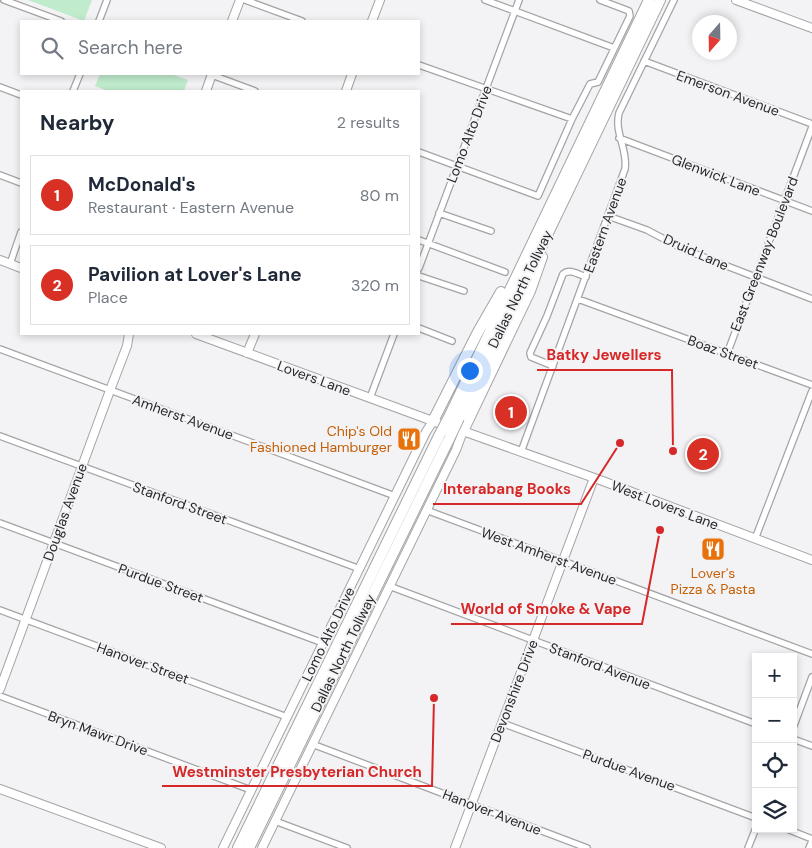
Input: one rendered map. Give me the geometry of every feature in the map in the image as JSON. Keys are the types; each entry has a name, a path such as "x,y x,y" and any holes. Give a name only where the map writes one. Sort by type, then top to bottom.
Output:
{"highway":[{"name":"Dallas North Tollway","path":"248,848 444,438 518,272 649,0"},
{"name":"Dallas North Tollway","path":"454,416 547,235 660,0"},
{"path":"463,431 530,291 542,258 547,235"},
{"path":"433,421 478,332 502,290 518,272"},
{"name":"Dallas North Tollway","path":"238,848 444,438"}],"street":[{"path":"4,0 59,20"},
{"path":"100,20 107,0"},
{"path":"232,20 240,0"},
{"path":"245,0 299,20"},
{"path":"372,20 380,0"},
{"path":"485,0 614,48"},
{"name":"Lomo Alto Drive","path":"420,265 519,0"},
{"path":"420,152 538,196 572,119 590,84 598,82 630,13 600,0"},
{"name":"Eastern Avenue","path":"521,452 625,169 625,157 617,128 619,113 674,0"},
{"path":"736,0 812,28"},
{"name":"Emerson Avenue","path":"644,61 812,126"},
{"path":"420,64 572,119"},
{"path":"73,90 80,75"},
{"path":"206,90 212,75 252,90"},
{"path":"346,90 352,75"},
{"path":"0,87 20,95"},
{"name":"East Greenway Boulevard","path":"727,354 812,126"},
{"name":"Glenwick Lane","path":"620,138 812,211"},
{"path":"0,175 20,183"},
{"path":"439,213 491,231"},
{"name":"Druid Lane","path":"608,216 647,230 683,249 812,299"},
{"path":"10,264 20,235"},
{"path":"420,240 504,272"},
{"path":"0,260 20,268"},
{"path":"553,366 531,357 530,353 563,274 571,271 586,277"},
{"path":"420,276 464,291"},
{"name":"Boaz Street","path":"578,299 812,385"},
{"path":"420,328 452,341"},
{"name":"Douglas Avenue","path":"0,689 111,390 127,346 129,335"},
{"path":"127,346 133,335"},
{"name":"Lovers Lane","path":"199,335 433,421"},
{"path":"248,353 255,335"},
{"path":"370,398 394,335"},
{"name":"Amherst Avenue","path":"0,349 395,496"},
{"path":"754,538 812,391"},
{"name":"Lomo Alto Drive","path":"223,848 433,421"},
{"name":"West Lovers Lane","path":"433,421 594,478 812,560"},
{"path":"262,848 463,431"},
{"name":"Stanford Street","path":"0,436 360,569"},
{"name":"Devonshire Drive","path":"455,848 594,478"},
{"name":"West Amherst Avenue","path":"426,510 812,654"},
{"name":"Purdue Street","path":"0,523 323,643"},
{"name":"Stanford Avenue","path":"389,586 752,723"},
{"name":"Hanover Street","path":"0,610 287,717"},
{"path":"797,717 812,677"},
{"name":"Bryn Mawr Drive","path":"0,696 251,790"},
{"name":"Purdue Avenue","path":"502,723 752,817"},
{"path":"797,740 812,746"},
{"name":"Hanover Avenue","path":"312,744 587,848"},
{"path":"0,788 161,848"},
{"path":"275,822 347,848"},
{"path":"748,848 754,833"},
{"path":"796,833 812,840 809,848"}],"green space":[{"path":"28,0 92,0 84,20"},
{"path":"100,75 174,75 188,80 184,90 105,90 95,86"}],"place":[{"name":"McDonald's","path":"511,412"},
{"name":"Chip's Old Fashioned Hamburger","path":"409,439"},
{"name":"Interabang Books","path":"620,443"},
{"name":"Batky Jewellers","path":"673,451"},
{"name":"Pavilion at Lover's Lane","path":"703,454"},
{"name":"World of Smoke & Vape","path":"660,530"},
{"name":"Lover's Pizza & Pasta","path":"713,549"},
{"name":"Westminster Presbyterian Church","path":"434,698"}]}
